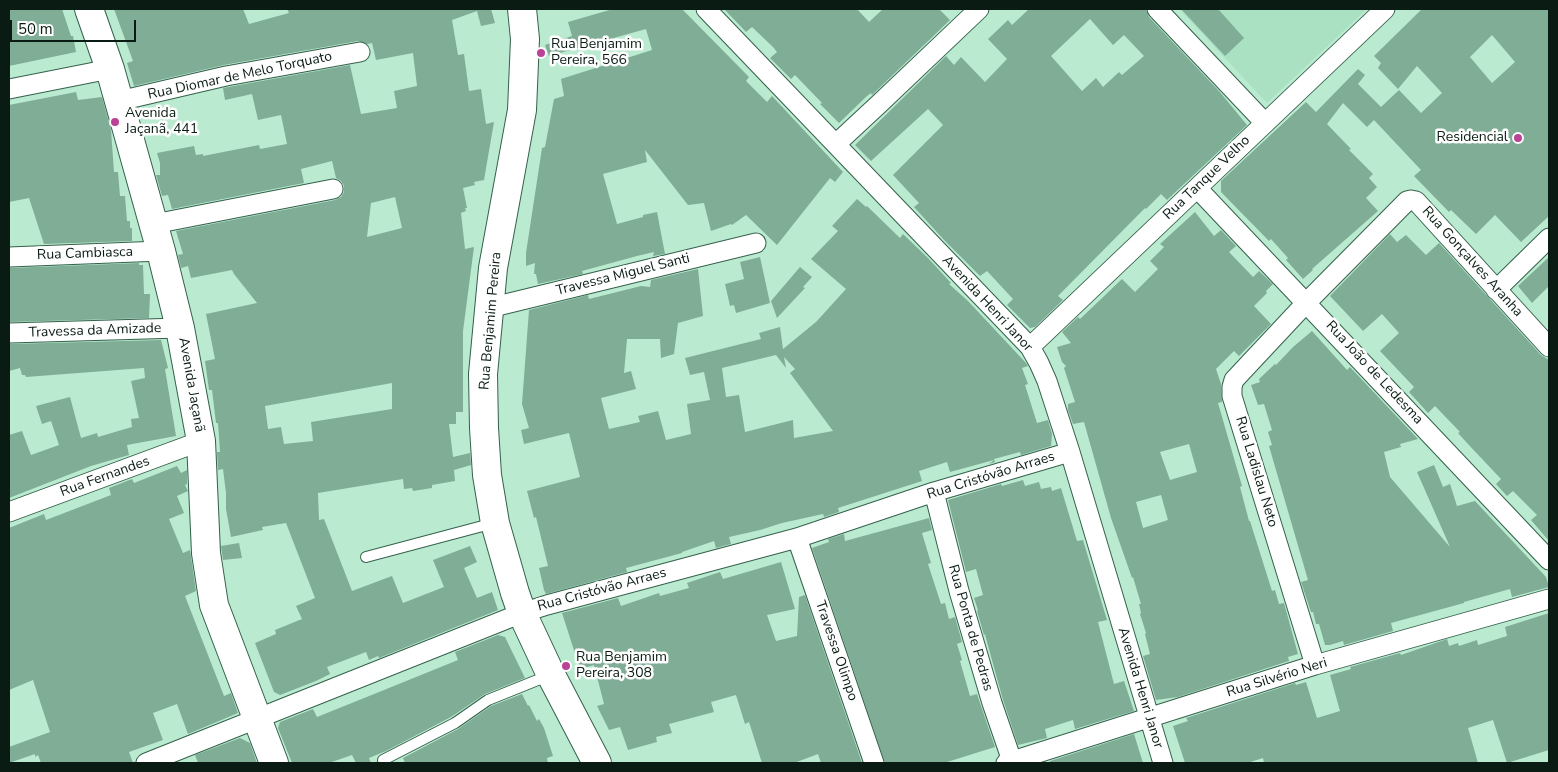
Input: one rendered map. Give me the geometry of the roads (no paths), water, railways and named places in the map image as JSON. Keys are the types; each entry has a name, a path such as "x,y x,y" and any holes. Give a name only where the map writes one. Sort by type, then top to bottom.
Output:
{"street":[{"name":"Avenida Jaçanã","path":"89,9 110,69 162,251 180,328 201,441 206,553 214,605 274,763"},
{"name":"Rua Benjamim Pereira","path":"522,9 525,39 525,79 522,110 495,260 483,374 487,475 495,523 514,592 522,613 551,675 597,763"},
{"name":"Avenida Henri Janor","path":"706,9 1030,347 1047,381 1070,452 1163,763"},
{"path":"836,144 979,9"},
{"path":"1157,9 1265,123"},
{"name":"Rua Tanque Velho","path":"1030,347 1385,9"},
{"name":"Rua Diomar de Melo Torquato","path":"119,101 226,76 360,52"},
{"path":"9,89 110,69"},
{"name":"Rua João de Ledesma","path":"1197,188 1307,302 1549,560"},
{"path":"154,224 333,189"},
{"name":"Rua Gonçalves Aranha","path":"1307,302 1407,201 1411,200 1416,201 1549,348"},
{"path":"1496,290 1549,238"},
{"name":"Travessa Miguel Santi","path":"489,308 756,243"},
{"name":"Rua Cambiasca","path":"9,257 162,251"},
{"name":"Rua Ladislau Neto","path":"1307,302 1234,380 1232,396 1315,665"},
{"name":"Travessa da Amizade","path":"9,333 180,328"},
{"name":"Rua Fernandes","path":"9,512 201,441"},
{"name":"Rua Cristóvão Arraes","path":"146,763 522,613 797,538 934,492 1070,452"},
{"name":"Rua Ponta de Pedras","path":"934,492 959,591 1009,762"},
{"name":"Travessa Olimpo","path":"797,538 874,763"},
{"name":"Rua Silvério Neri","path":"1009,762 1315,665 1549,599"}],"lane":[{"path":"366,556 495,523"},
{"path":"383,760 455,723 488,700 551,675"}],"place":[{"name":"Rua Benjamim Pereira, 566","path":"541,53"},
{"name":"Avenida Jaçanã, 441","path":"115,122"},
{"name":"Residencial","path":"1518,138"},
{"name":"Rua Benjamim Pereira, 308","path":"566,666"}]}
